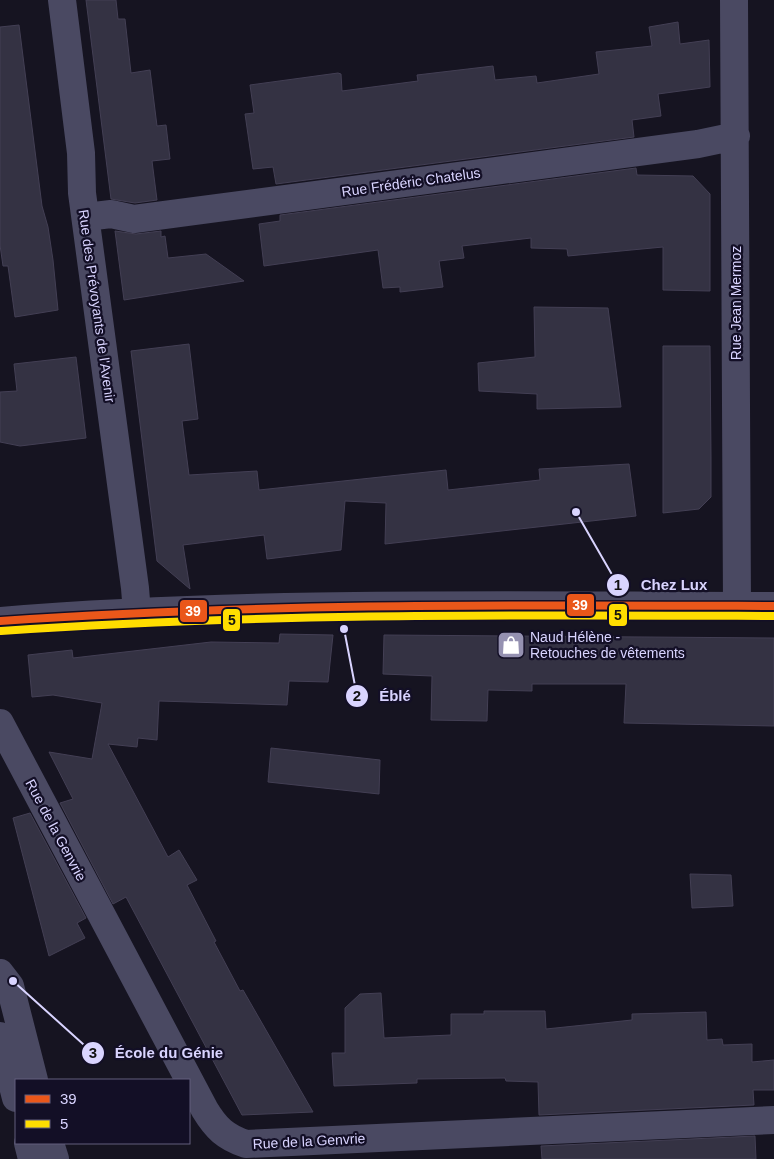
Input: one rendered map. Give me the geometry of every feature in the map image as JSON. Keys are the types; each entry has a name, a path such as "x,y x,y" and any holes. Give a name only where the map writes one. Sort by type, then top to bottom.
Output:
{"street":[{"name":"Rue des Prévoyants de l'Avenir","path":"62,0 81,153 82,192 135,588 136,613"},
{"name":"Rue Jean Mermoz","path":"734,0 737,606"},
{"name":"Rue Frédéric Chatelus","path":"86,217 111,214 134,219 688,145 736,136"},
{"path":"0,621 136,613 365,606 774,606"},
{"name":"Rue de la Genvrie","path":"0,723 189,1079"},
{"path":"0,973 10,986 34,1079"},
{"path":"0,1036 15,1094"},
{"name":"Rue de la Genvrie","path":"190,1082 205,1110 222,1133 246,1144 774,1120"},
{"path":"28,1144 32,1159"},
{"path":"50,1144 55,1159"}],"building":[{"path":"86,0 116,0 118,19 125,19 131,73 150,70 157,126 166,125 170,159 152,161 157,200 135,203 111,199"},
{"path":"678,22 680,44 709,40 710,87 658,94 661,116 632,120 634,137 276,184 273,167 253,169 245,114 254,113 250,85 338,73 341,74 342,91 418,81 417,75 493,66 495,80 536,76 537,83 599,74 596,52 652,46 649,27"},
{"path":"19,25 42,206 48,227 53,260 58,310 15,317 8,266 3,266 0,245 0,27"},
{"path":"636,168 637,175 693,176 710,194 710,291 663,290 663,247 568,256 567,249 531,248 531,238 462,246 464,258 439,261 443,287 400,292 400,287 383,288 378,250 264,266 259,224 280,221 280,215"},
{"path":"115,231 136,234 161,231 161,237 165,236 168,258 206,254 244,281 124,300"},
{"path":"534,307 608,308 621,407 537,409 537,394 479,391 478,363 535,357"},
{"path":"189,344 198,419 182,421 189,475 257,471 259,490 446,470 448,490 540,480 539,469 629,464 636,516 385,544 386,503 345,501 341,550 267,559 264,535 183,545 190,589 157,561 131,351"},
{"path":"663,346 710,346 711,497 699,509 663,513"},
{"path":"76,357 86,438 20,446 0,442 0,392 17,391 14,364"},
{"path":"280,634 333,635 328,682 289,681 287,705 159,701 157,740 138,738 137,747 108,744 168,857 179,850 197,880 187,885 216,941 214,942 240,991 243,990 313,1112 242,1115 126,897 113,904 60,803 73,799 49,752 92,759 102,703 53,695 32,697 28,655 72,650 73,658 211,642 279,643"},
{"path":"384,635 774,638 774,726 624,723 626,684 532,684 532,691 488,690 487,721 431,720 432,676 383,674"},
{"path":"271,748 380,760 379,794 268,782"},
{"path":"30,813 86,918 77,923 85,938 49,956 13,818"},
{"path":"690,874 731,875 733,906 692,908"},
{"path":"381,993 384,1038 451,1035 451,1014 484,1014 484,1011 545,1011 546,1029 632,1020 632,1014 706,1012 707,1040 722,1039 723,1045 752,1044 752,1062 774,1060 774,1090 753,1090 754,1105 539,1115 538,1082 506,1081 505,1078 417,1079 417,1083 334,1086 332,1053 345,1053 345,1008 360,994"},
{"path":"755,1136 756,1159 542,1159 541,1146"}],"transit line":[{"name":"39","path":"0,621 194,611 387,606 774,606"},
{"name":"5","path":"1,631 194,621 387,616 774,616"}],"place":[{"name":"Chez Lux","path":"576,512"},
{"name":"Éblé","path":"344,629"},
{"name":"Naud Hélène - Retouches de vêtements","path":"511,645"},
{"name":"École du Génie","path":"13,981"}]}
